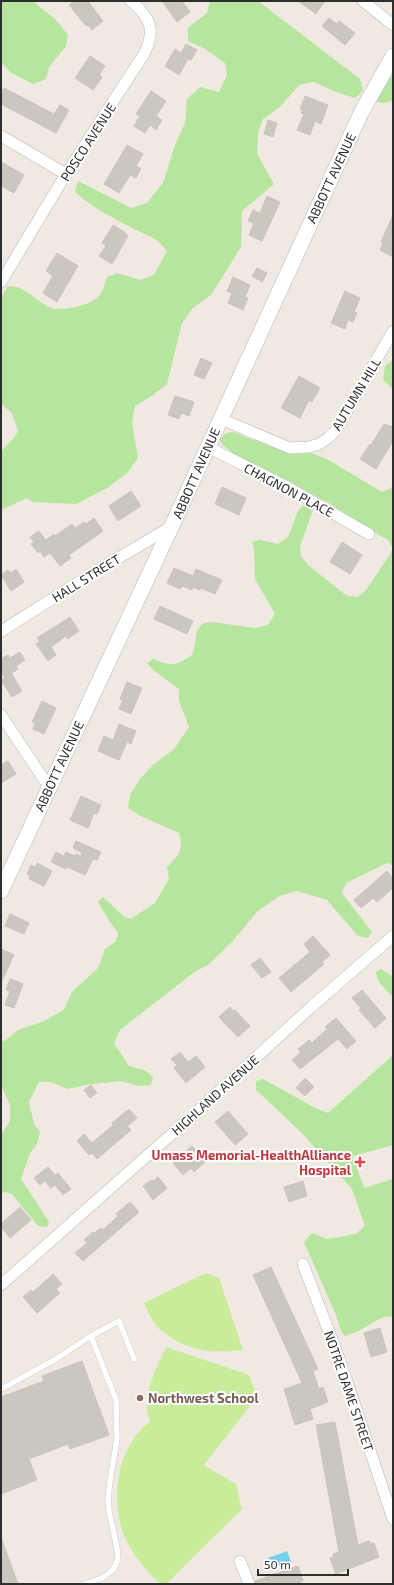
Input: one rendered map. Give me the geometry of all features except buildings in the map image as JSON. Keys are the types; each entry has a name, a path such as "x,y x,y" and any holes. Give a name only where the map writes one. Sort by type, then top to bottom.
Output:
{"street":[{"name":"POSCO AVENUE","path":"1,282 66,174 149,44 151,32 148,19 131,1"},
{"path":"363,1 393,25"},
{"name":"ABBOTT AVENUE","path":"1,891 171,527 361,113 393,56"},
{"path":"1,136 66,174"},
{"name":"AUTUMN HILL","path":"220,419 290,448 309,447 319,444 336,430 393,331"},
{"name":"CHAGNON PLACE","path":"208,447 289,488 369,534"},
{"name":"HALL STREET","path":"1,631 103,567 171,527"},
{"path":"1,715 49,786"},
{"name":"HIGHLAND AVENUE","path":"1,1285 191,1117 310,1008 393,936"},
{"name":"NOTRE DAME STREET","path":"303,1264 339,1358 393,1519"},
{"path":"240,1561 249,1584"}],"lane":[{"path":"1,1389 56,1359 91,1336 119,1321 134,1359"},
{"path":"85,1584 102,1578 108,1574 113,1570 118,1559 117,1548 108,1511 111,1473 117,1439 116,1400 91,1336"}],"green space":[{"path":"1,1 33,1 57,21 68,35 66,46 49,67 46,79 33,84 10,72 1,62"},
{"path":"210,1 258,1 360,79 363,91 355,98 336,92 314,82 299,85 280,107 263,119 258,133 257,154 274,184 242,211 241,247 211,295 193,308 182,323 167,384 135,406 132,422 138,458 127,473 107,488 76,504 33,502 27,498 1,510 1,451 14,438 18,431 12,413 1,404 1,298 8,286 14,286 20,288 51,308 62,309 83,305 94,300 101,293 107,277 117,273 140,280 154,275 167,251 163,246 153,238 120,222 97,208 75,192 78,181 131,208 147,203 163,183 175,145 185,123 187,99 200,87 219,92 227,75 225,63 205,49 188,41 188,28 207,13"},
{"path":"393,75 393,101 382,103 376,101 387,82"},
{"path":"393,360 393,389 383,380 385,366"},
{"path":"233,432 277,449 296,454 311,453 327,459 382,492 393,486 393,549 388,540 329,503 231,452 222,444 220,439 226,433"},
{"path":"309,503 313,509 300,547 301,556 308,565 347,596 358,597 366,590 393,550 393,865 387,863 346,883 342,893 372,932 368,938 358,936 327,900 297,891 279,896 257,912 232,942 209,964 193,973 120,1030 114,1043 129,1066 144,1070 153,1077 151,1085 139,1086 121,1081 85,1085 68,1089 51,1082 39,1082 29,1102 34,1124 40,1132 37,1144 30,1153 21,1179 49,1222 47,1227 38,1226 12,1194 5,1192 1,1193 1,1135 10,1121 10,1105 1,1085 1,1042 6,1040 18,1030 44,1021 64,1010 72,992 98,968 105,949 116,941 118,933 98,902 103,897 123,916 131,919 155,903 169,879 167,867 175,859 181,848 179,833 141,816 128,808 130,795 140,779 153,765 174,749 189,727 179,701 179,689 153,670 147,663 153,659 164,663 173,664 182,661 193,654 197,631 203,623 212,622 255,628 268,625 275,614 255,579 254,549 252,542 260,540 278,544 288,536 300,508"},
{"path":"381,969 393,977 393,997 382,986 376,976 376,972"},
{"path":"393,1055 393,1145 353,1156 364,1188 393,1179 393,1317 383,1317 358,1331 345,1336 341,1331 336,1315 304,1242 312,1233 327,1239 356,1234 365,1226 352,1189 303,1134 256,1090 256,1081 263,1079 317,1109 328,1113"},
{"path":"206,1273 219,1278 243,1350 215,1351 190,1347 173,1339 161,1331 147,1310 144,1303"},
{"path":"166,1347 249,1375 257,1397 204,1465 236,1484 242,1509 166,1584 160,1584 137,1558 126,1540 121,1525 117,1493 123,1460 130,1445 139,1432 150,1422 147,1413 148,1393 150,1384"}],"water":[{"path":"287,1551 291,1562 271,1568 268,1558"}],"place":[{"name":"Umass Memorial-HealthAlliance Hospital","path":"360,1162"},
{"name":"Northwest School","path":"140,1398"}]}
